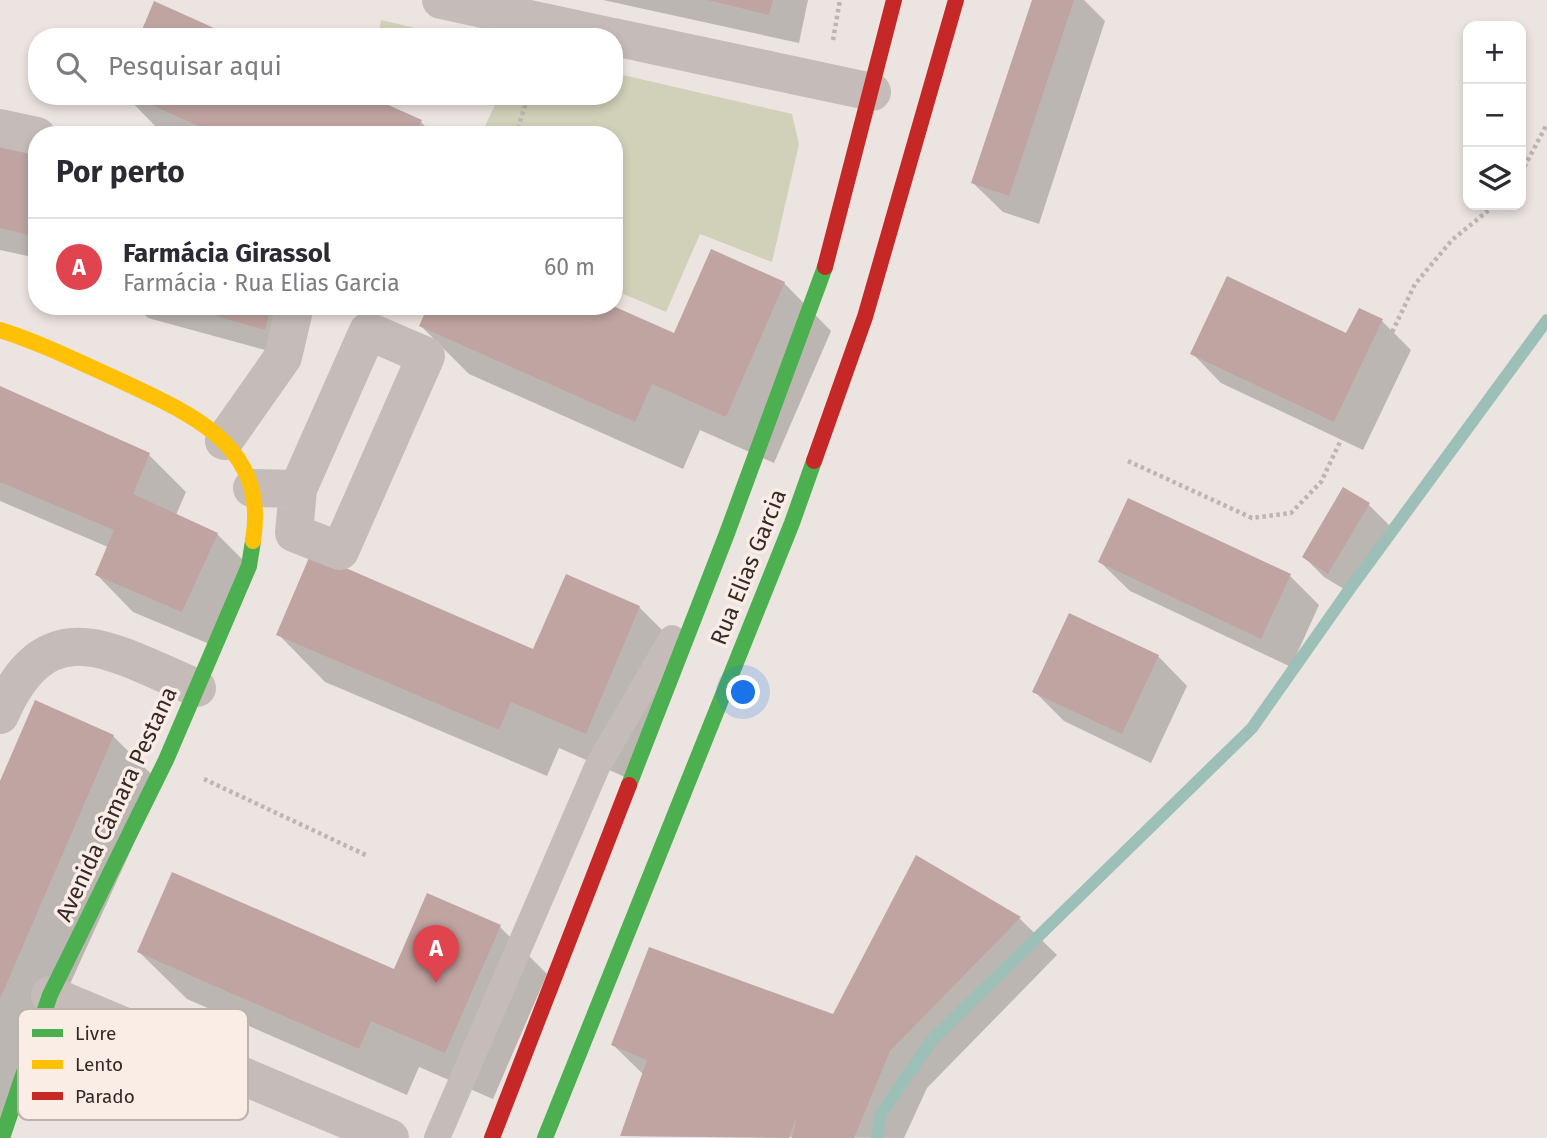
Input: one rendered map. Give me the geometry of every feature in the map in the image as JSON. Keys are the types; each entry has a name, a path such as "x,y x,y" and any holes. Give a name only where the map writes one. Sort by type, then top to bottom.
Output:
{"main road":[{"name":"Rua Elias Garcia","path":"492,1138 821,281 873,92 894,0"},
{"name":"Rua Elias Garcia","path":"545,1138 792,523 865,317 956,0"},
{"path":"0,330 38,342 186,412 214,430 224,441 236,456 252,488"},
{"name":"Avenida Câmara Pestana","path":"45,1009 166,760 249,566 256,523 252,488"},
{"name":"Avenida Câmara Pestana","path":"2,1138 18,1090"}],"street":[{"path":"441,0 571,28"},
{"path":"623,39 873,92"},
{"path":"0,128 28,134"},
{"path":"224,441 283,358 293,315"},
{"path":"368,331 426,356 340,551 294,533 298,489 368,331"},
{"path":"252,488 298,489"},
{"path":"0,716 14,684 24,671 50,654 76,646 101,649 197,688"},
{"path":"50,995 83,1009"},
{"path":"248,1078 390,1138"}],"lane":[{"path":"437,1138 597,767 713,567"}],"path":[{"path":"519,126 525,105"},
{"path":"1526,164 1547,124"},
{"path":"1128,461 1252,518 1291,513 1321,482 1416,284 1452,240 1489,210"},
{"path":"166,760 368,856"}],"green space":[{"path":"381,20 415,28 380,28"},
{"path":"623,75 792,114 799,144 772,262 700,234 666,312 623,294 623,126 485,126 495,105 623,105"}],"building":[{"path":"708,0 773,0 769,15"},
{"path":"1032,0 1074,0 1009,196 971,183"},
{"path":"154,1 214,28 143,28"},
{"path":"152,105 388,105 422,120 419,126 198,126"},
{"path":"0,140 28,146 28,235 0,228"},
{"path":"711,249 785,282 726,417 652,384 635,422 419,326 424,315 623,315 623,310 674,333"},
{"path":"1227,276 1346,333 1359,308 1383,319 1334,422 1190,354"},
{"path":"213,315 269,315 265,330"},
{"path":"0,386 150,453 133,494 218,533 182,612 95,575 114,530 0,482"},
{"path":"1343,487 1370,503 1328,574 1302,557"},
{"path":"1128,498 1291,574 1261,639 1098,562"},
{"path":"311,553 533,649 566,574 640,606 586,734 511,702 499,730 276,635"},
{"path":"1069,613 1159,655 1122,734 1032,692"},
{"path":"35,700 114,735 0,999 0,781"},
{"path":"916,855 1021,917 890,1051 854,1138 792,1138 797,1116 789,1138 620,1136 647,1060 611,1045 649,947 833,1014"},
{"path":"172,872 394,969 427,893 501,925 445,1053 371,1021 359,1049 137,952"}],"waterway":[{"path":"877,1138 881,1114 932,1040 1252,728 1349,590 1547,320"}],"traffic: fast":[{"path":"629,785 726,536 825,267"},
{"path":"545,1138 792,523 814,461"},
{"path":"45,1009 166,760 249,566 253,541"},
{"path":"2,1138 18,1090"}],"traffic: slow":[{"path":"0,330 60,353 146,393 197,420 219,437 236,456 249,480 255,508 253,541"}],"traffic: jam":[{"path":"825,267 894,0"},
{"path":"814,461 865,317 956,0"},
{"path":"492,1138 629,785"}],"place":[{"name":"Farmácia Girassol","path":"436,983"}]}
